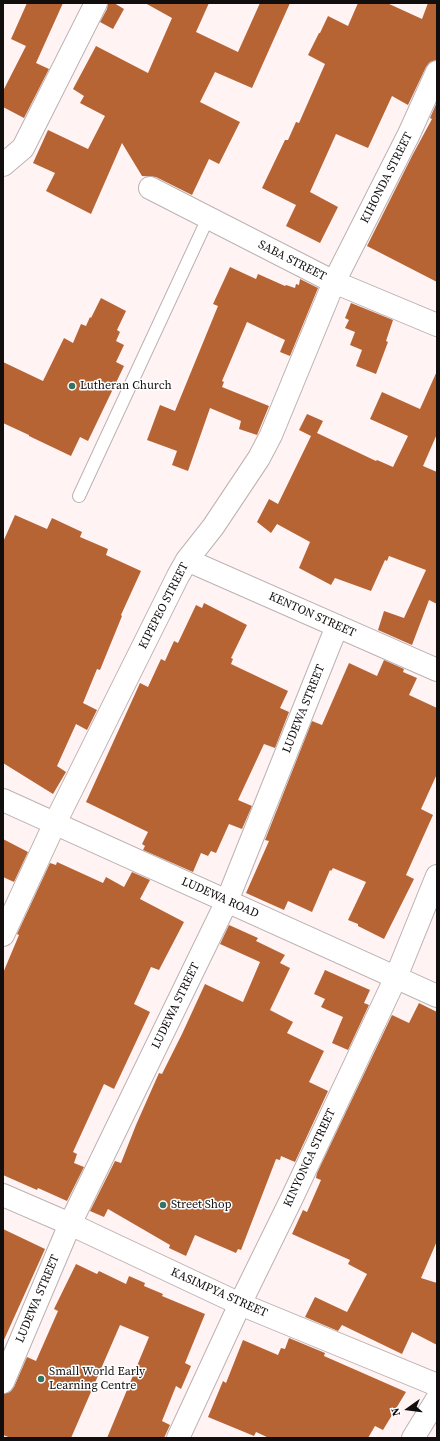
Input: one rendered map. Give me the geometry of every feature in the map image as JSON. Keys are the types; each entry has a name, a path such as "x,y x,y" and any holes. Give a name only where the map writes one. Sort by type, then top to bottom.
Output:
{"street":[{"path":"3,165 22,148 96,3"},
{"name":"KIHONDA STREET","path":"334,282 409,134 437,72"},
{"name":"SABA STREET","path":"150,188 334,282 437,325"},
{"name":"KIPEPEO STREET","path":"3,935 55,823 178,576 187,560 213,527 259,458 271,435 334,282"},
{"name":"KENTON STREET","path":"187,560 437,670"},
{"name":"LUDEWA STREET","path":"3,1382 70,1224 227,901 337,626"},
{"name":"LUDEWA ROAD","path":"3,800 437,996"},
{"name":"KINYONGA STREET","path":"178,1438 240,1304 291,1200 396,977 437,876"},
{"name":"KASIMPYA STREET","path":"3,1195 70,1224 240,1304 437,1385"},
{"path":"413,1438 437,1399"}],"lane":[{"path":"79,496 208,218"}],"building":[{"path":"27,3 63,3 36,63 49,69 24,118 3,107 3,91 26,46 11,39"},
{"path":"108,3 114,3 124,9 113,29 100,22 107,9"},
{"path":"145,3 209,3 196,32 238,52 260,3 290,3 252,88 215,72 200,102 240,122 219,164 209,159 192,195 156,177 142,176 122,143 91,214 46,191 55,173 33,163 48,130 88,149 105,116 80,103 84,96 73,89 96,46 148,73 172,18"},
{"path":"358,3 387,3 422,19 428,3 437,3 437,60 430,62 426,67 408,105 392,96 368,148 336,134 310,192 338,207 320,243 286,226 296,205 262,188 285,140 288,140 296,122 299,123 325,64 308,55 319,33 328,16 348,26"},
{"path":"437,102 437,282 367,246 432,119 430,118"},
{"path":"230,267 256,279 258,274 285,286 295,288 296,284 299,285 300,279 318,288 290,356 280,352 285,340 247,322 222,381 224,382 222,387 269,406 257,435 239,429 241,421 210,408 188,471 172,465 177,451 147,440 160,405 175,411 218,306 213,304"},
{"path":"101,298 126,311 117,330 120,332 116,341 124,345 116,362 124,366 88,441 80,437 71,456 3,423 3,362 43,381 64,338 73,343 81,324 86,326"},
{"path":"351,303 393,320 386,341 388,342 376,374 356,366 362,350 350,345 355,332 345,328 349,320 345,318"},
{"path":"437,371 437,434 423,466 437,472 437,604 429,600 412,645 378,630 384,611 404,618 426,570 389,556 387,561 385,560 371,591 335,578 331,585 299,568 310,542 277,524 271,533 257,522 269,499 278,504 311,436 299,430 307,414 323,421 317,433 376,461 377,460 393,467 408,436 370,419 382,392 420,409"},
{"path":"15,515 47,529 52,518 82,532 80,537 108,549 106,555 141,571 121,615 122,616 100,670 97,669 83,703 97,710 87,730 76,724 57,766 66,772 53,794 3,763 3,542"},
{"path":"204,603 247,625 231,658 233,659 231,664 288,691 280,708 289,712 275,748 264,744 238,800 252,806 242,829 229,824 216,853 211,851 208,856 201,853 193,872 143,850 145,846 142,844 148,832 86,802 140,683 148,687 161,659 165,661 174,641 178,643 196,605 202,608"},
{"path":"384,660 404,669 403,672 417,678 409,695 437,708 437,774 421,809 433,815 406,875 414,879 384,939 348,920 366,882 333,868 331,871 330,870 312,912 288,901 284,910 246,893 269,841 265,840 312,721 322,725 349,663 377,676"},
{"path":"3,839 28,852 14,882 3,877"},
{"path":"57,862 103,883 106,877 124,887 132,872 150,880 140,899 184,922 159,970 151,967 134,1004 150,1012 114,1089 104,1084 73,1152 77,1154 74,1163 84,1167 67,1201 3,1175 3,973 19,935 17,934 50,863 56,865"},
{"path":"229,925 258,938 256,941 285,955 280,963 290,968 270,1010 293,1022 287,1033 324,1051 309,1082 328,1091 295,1162 281,1156 280,1160 276,1159 241,1250 238,1249 236,1253 195,1235 186,1256 169,1248 170,1245 108,1209 104,1217 90,1211 115,1161 121,1163 159,1073 162,1074 205,984 243,1002 260,962 220,944"},
{"path":"325,970 370,990 364,1003 369,1005 348,1050 332,1043 343,1017 321,1007 325,999 314,994"},
{"path":"419,1003 437,1012 437,1241 421,1278 437,1283 437,1345 412,1332 402,1354 342,1325 338,1331 305,1317 315,1297 347,1312 367,1274 348,1264 350,1260 292,1234 303,1210 307,1212 321,1180 316,1178 317,1173 392,1015 409,1023"},
{"path":"3,1229 45,1249 3,1342"},
{"path":"76,1264 97,1274 99,1271 126,1284 129,1276 145,1283 144,1286 163,1294 162,1296 205,1314 185,1363 191,1366 181,1389 176,1386 162,1421 170,1425 164,1438 107,1438 149,1337 120,1325 71,1438 11,1438 3,1435 3,1394 10,1392 14,1387 27,1357 36,1361 58,1311 54,1309"},
{"path":"289,1338 325,1353 324,1356 406,1392 383,1430 375,1426 368,1438 269,1438 256,1432 254,1436 208,1417 223,1381 226,1383 243,1340 278,1355 281,1348 285,1349"}],"place":[{"name":"Lutheran Church","path":"72,386"},
{"name":"Street Shop","path":"163,1205"},
{"name":"Small World Early Learning Centre","path":"41,1379"}]}
